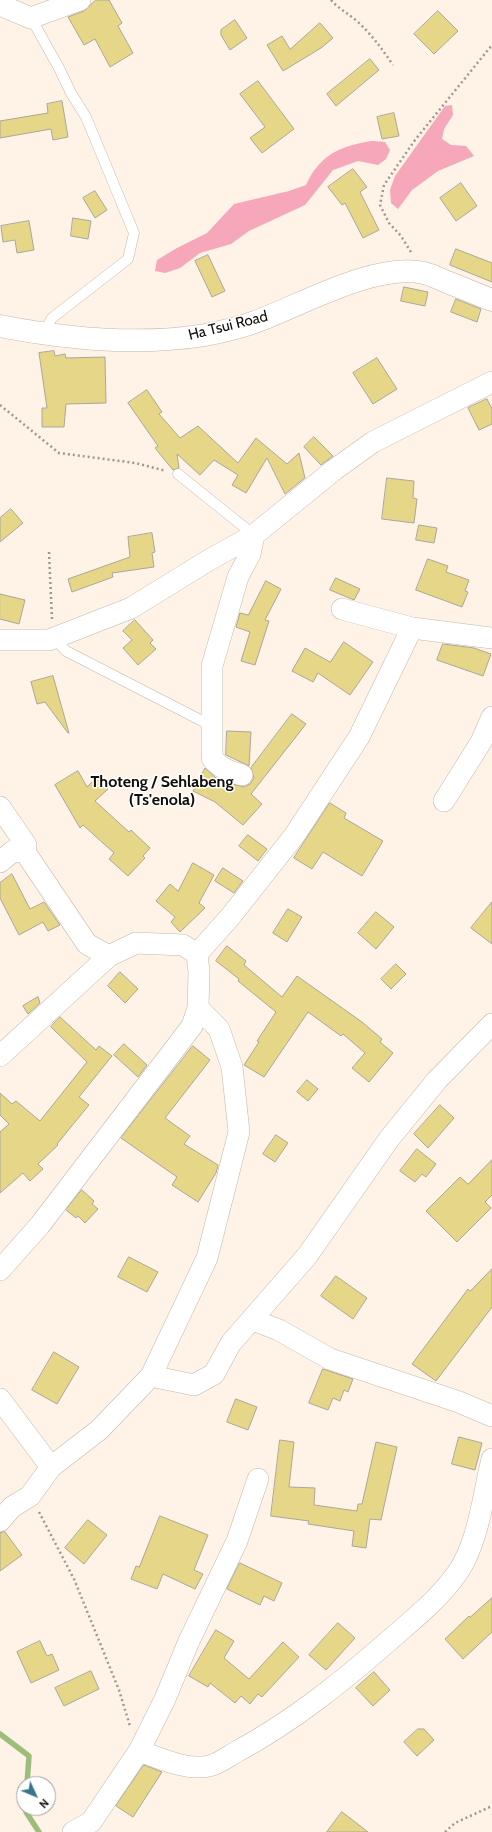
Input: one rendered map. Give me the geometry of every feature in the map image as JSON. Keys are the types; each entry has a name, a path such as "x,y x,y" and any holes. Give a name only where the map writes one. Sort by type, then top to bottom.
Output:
{"street":[{"path":"0,5 31,18 80,0"},
{"name":"Ha Tsui Road","path":"0,326 43,334 106,340 166,339 205,334 253,322 337,288 380,274 407,271 425,273 492,300"},
{"path":"0,640 49,640 53,637 131,608 209,560 254,535 334,470 373,442 492,382"},
{"path":"242,775 226,771 218,766 212,758 212,666 238,577 250,554 254,535"},
{"path":"342,608 412,628 492,638"},
{"path":"0,1270 40,1224 192,1026 198,1008 199,972 197,954 230,917 294,836 355,744 412,628"},
{"path":"444,801 481,742 492,717"},
{"path":"0,807 26,845 25,852 87,944 109,956"},
{"path":"0,862 13,851 25,852"},
{"path":"0,1056 109,956 136,943 183,945 197,954"},
{"path":"0,1521 12,1507 30,1496 51,1467 99,1430 151,1376 207,1258 239,1132 232,1067 219,1029 198,1008"},
{"path":"151,1376 194,1385 214,1374 231,1343 307,1256 394,1133 438,1080 492,1024"},
{"path":"252,1320 279,1330 330,1359 459,1402 492,1416"},
{"path":"0,1398 51,1467"},
{"path":"138,1751 185,1766 210,1766 250,1744 306,1709 357,1668 438,1597 458,1572 467,1556 484,1503 492,1460"},
{"path":"73,1832 91,1822 138,1751 165,1699 189,1641 237,1541 258,1479"}],"lane":[{"path":"31,18 86,117 134,233 128,259 52,318 43,334"},
{"path":"178,474 254,535"},
{"path":"53,637 66,651 212,726"}],"path":[{"path":"331,0 338,8 356,21 377,41 393,65"},
{"path":"407,271 412,261 411,252 401,236 389,222 380,205 384,185 415,140 492,45"},
{"path":"0,405 59,453 135,463 178,474"},
{"path":"49,552 53,637"},
{"path":"30,1496 74,1579 119,1690 138,1751"},
{"path":"445,1832 455,1823 492,1806"}],"shaded area":[{"path":"452,105 453,115 444,129 442,139 451,145 466,146 474,156 438,171 412,190 398,209 391,203 390,190 395,176 445,106"},
{"path":"372,141 385,142 390,150 386,159 378,165 358,161 333,170 305,205 249,231 231,244 200,253 180,268 165,273 155,271 157,260 207,233 234,204 289,191 306,185 315,169 328,156 349,146"}],"building":[{"path":"96,0 109,0 122,23 118,26 133,53 110,67 95,39 84,45 68,17 84,11"},
{"path":"438,11 458,31 434,54 414,34"},
{"path":"235,20 247,38 230,50 221,35 221,30"},
{"path":"320,23 333,38 321,48 283,71 267,45 282,36 290,49"},
{"path":"370,59 379,70 336,106 327,94"},
{"path":"258,81 294,129 262,153 250,138 265,127 240,94"},
{"path":"62,101 68,137 53,140 51,129 0,138 0,121 48,113 47,104"},
{"path":"394,113 399,136 382,139 377,117"},
{"path":"353,169 367,187 360,192 379,230 363,238 345,203 342,205 328,187"},
{"path":"461,183 477,206 456,221 440,198"},
{"path":"95,191 107,210 95,218 83,198"},
{"path":"73,218 91,221 88,239 71,236"},
{"path":"29,221 34,250 17,253 15,240 3,242 1,226"},
{"path":"456,249 492,263 492,282 450,265"},
{"path":"208,255 225,291 212,297 195,261"},
{"path":"404,287 428,292 425,306 401,301"},
{"path":"456,299 481,309 477,322 451,312"},
{"path":"54,351 55,356 65,354 66,358 105,357 106,403 66,404 64,427 42,427 42,408 47,408 39,353"},
{"path":"377,358 397,389 373,404 353,373"},
{"path":"147,390 162,412 159,414 180,438 198,426 238,463 256,438 287,464 299,453 305,478 285,494 267,458 246,493 232,485 238,475 214,460 200,475 177,454 179,468 173,470 155,448 158,446 128,403"},
{"path":"487,399 492,409 492,424 479,430 468,408"},
{"path":"314,437 333,456 321,465 304,447"},
{"path":"387,478 414,481 413,498 417,499 414,523 382,519"},
{"path":"11,509 23,523 0,542 0,518"},
{"path":"419,525 437,528 434,543 416,540"},
{"path":"152,533 155,552 152,553 154,567 112,573 113,577 72,592 68,579 130,557 128,537"},
{"path":"428,559 448,566 446,572 469,580 465,591 468,592 462,607 416,590"},
{"path":"336,578 360,589 354,600 330,590"},
{"path":"266,581 281,589 265,620 269,621 255,665 241,661 250,632 236,627 240,613 248,615"},
{"path":"0,594 25,600 19,624 0,619"},
{"path":"135,620 153,640 150,643 156,649 138,665 123,648 132,640 123,631"},
{"path":"344,642 373,662 350,695 318,673 313,682 292,671 305,648 330,662"},
{"path":"443,644 474,648 491,654 483,676 437,660"},
{"path":"53,676 69,733 45,702 37,704 31,682"},
{"path":"292,714 306,724 251,794 262,804 243,825 215,802 193,791 205,768 216,778 229,783 244,787 250,784 254,778 251,768"},
{"path":"227,731 251,732 249,766 226,755"},
{"path":"78,771 87,787 97,777 108,789 95,801 129,832 131,830 150,848 143,856 145,858 128,876 109,859 114,853 83,825 80,828 55,785"},
{"path":"330,803 346,813 344,818 383,841 362,876 323,852 312,869 294,858"},
{"path":"248,835 267,849 258,861 239,846"},
{"path":"193,863 214,875 199,903 205,908 180,932 171,922 175,917 156,901 170,884 178,891"},
{"path":"223,868 243,881 234,893 215,881"},
{"path":"12,874 30,909 44,902 60,925 48,931 43,922 19,935 0,898 0,883"},
{"path":"492,902 492,944 471,928"},
{"path":"288,909 302,917 287,942 273,933"},
{"path":"376,912 394,927 376,949 358,933"},
{"path":"227,946 246,961 244,965 282,997 297,976 362,1022 382,1039 380,1042 393,1053 369,1082 352,1068 365,1053 343,1034 341,1036 308,1012 264,1077 244,1065 259,1042 257,1041 276,1012 216,961"},
{"path":"396,964 406,974 391,989 381,979"},
{"path":"120,972 138,989 125,1003 108,986"},
{"path":"38,997 40,1003 28,1014 23,1006"},
{"path":"60,1017 96,1050 99,1046 112,1056 79,1097 89,1105 57,1144 58,1145 38,1164 43,1169 30,1181 23,1173 0,1193 0,1132 9,1124 0,1115 0,1093 12,1104 16,1101 40,1121 87,1062 51,1027"},
{"path":"124,1044 147,1065 138,1077 114,1055"},
{"path":"193,1046 210,1060 165,1118 190,1136 184,1144 218,1165 216,1173 198,1202 172,1185 177,1177 121,1138"},
{"path":"307,1080 318,1089 308,1101 297,1092"},
{"path":"440,1105 454,1118 428,1148 414,1134"},
{"path":"276,1135 288,1143 275,1162 263,1154"},
{"path":"417,1149 436,1164 426,1177 422,1174 415,1182 400,1171"},
{"path":"492,1160 492,1195 485,1202 491,1208 457,1242 426,1211 460,1177 468,1184"},
{"path":"82,1190 94,1201 92,1204 98,1209 85,1223 78,1216 76,1218 66,1210"},
{"path":"129,1257 158,1272 147,1292 118,1277"},
{"path":"492,1269 492,1307 436,1381 412,1364 468,1289 470,1291"},
{"path":"336,1276 367,1298 353,1319 321,1296"},
{"path":"54,1352 79,1367 57,1404 32,1390"},
{"path":"323,1369 353,1379 348,1392 344,1390 340,1401 333,1398 328,1410 309,1403"},
{"path":"236,1399 257,1407 248,1430 227,1422"},
{"path":"459,1437 482,1443 475,1470 452,1464"},
{"path":"280,1440 294,1442 289,1487 315,1488 314,1505 357,1511 358,1504 362,1504 376,1442 397,1447 381,1520 370,1519 366,1548 352,1546 354,1531 308,1524 309,1521 271,1516"},
{"path":"160,1516 208,1535 194,1570 203,1574 195,1589 163,1574 157,1589 131,1579 136,1566 139,1567"},
{"path":"88,1520 107,1535 84,1564 65,1548"},
{"path":"5,1532 22,1555 0,1571 0,1533"},
{"path":"240,1563 282,1583 274,1601 264,1596 260,1605 227,1589"},
{"path":"492,1598 492,1632 463,1659 445,1639 469,1616 470,1617"},
{"path":"338,1623 355,1638 326,1670 309,1655"},
{"path":"216,1630 234,1641 224,1658 249,1679 283,1642 299,1657 262,1697 258,1694 250,1704 241,1696 235,1703 210,1683 208,1687 189,1676"},
{"path":"40,1641 47,1656 52,1654 59,1670 31,1683 17,1652"},
{"path":"91,1671 99,1689 64,1706 55,1688"},
{"path":"374,1672 390,1690 373,1706 356,1688"},
{"path":"418,1729 424,1729 434,1740 417,1756 404,1742"},
{"path":"144,1765 162,1772 133,1817 116,1806"},
{"path":"342,1812 368,1832 327,1832"}],"waterway":[{"path":"0,1734 29,1756 28,1776"},
{"path":"29,1816 39,1832"}],"district":[{"name":"Thoteng / Sehlabeng (Ts'enola)","path":"162,791"}]}
